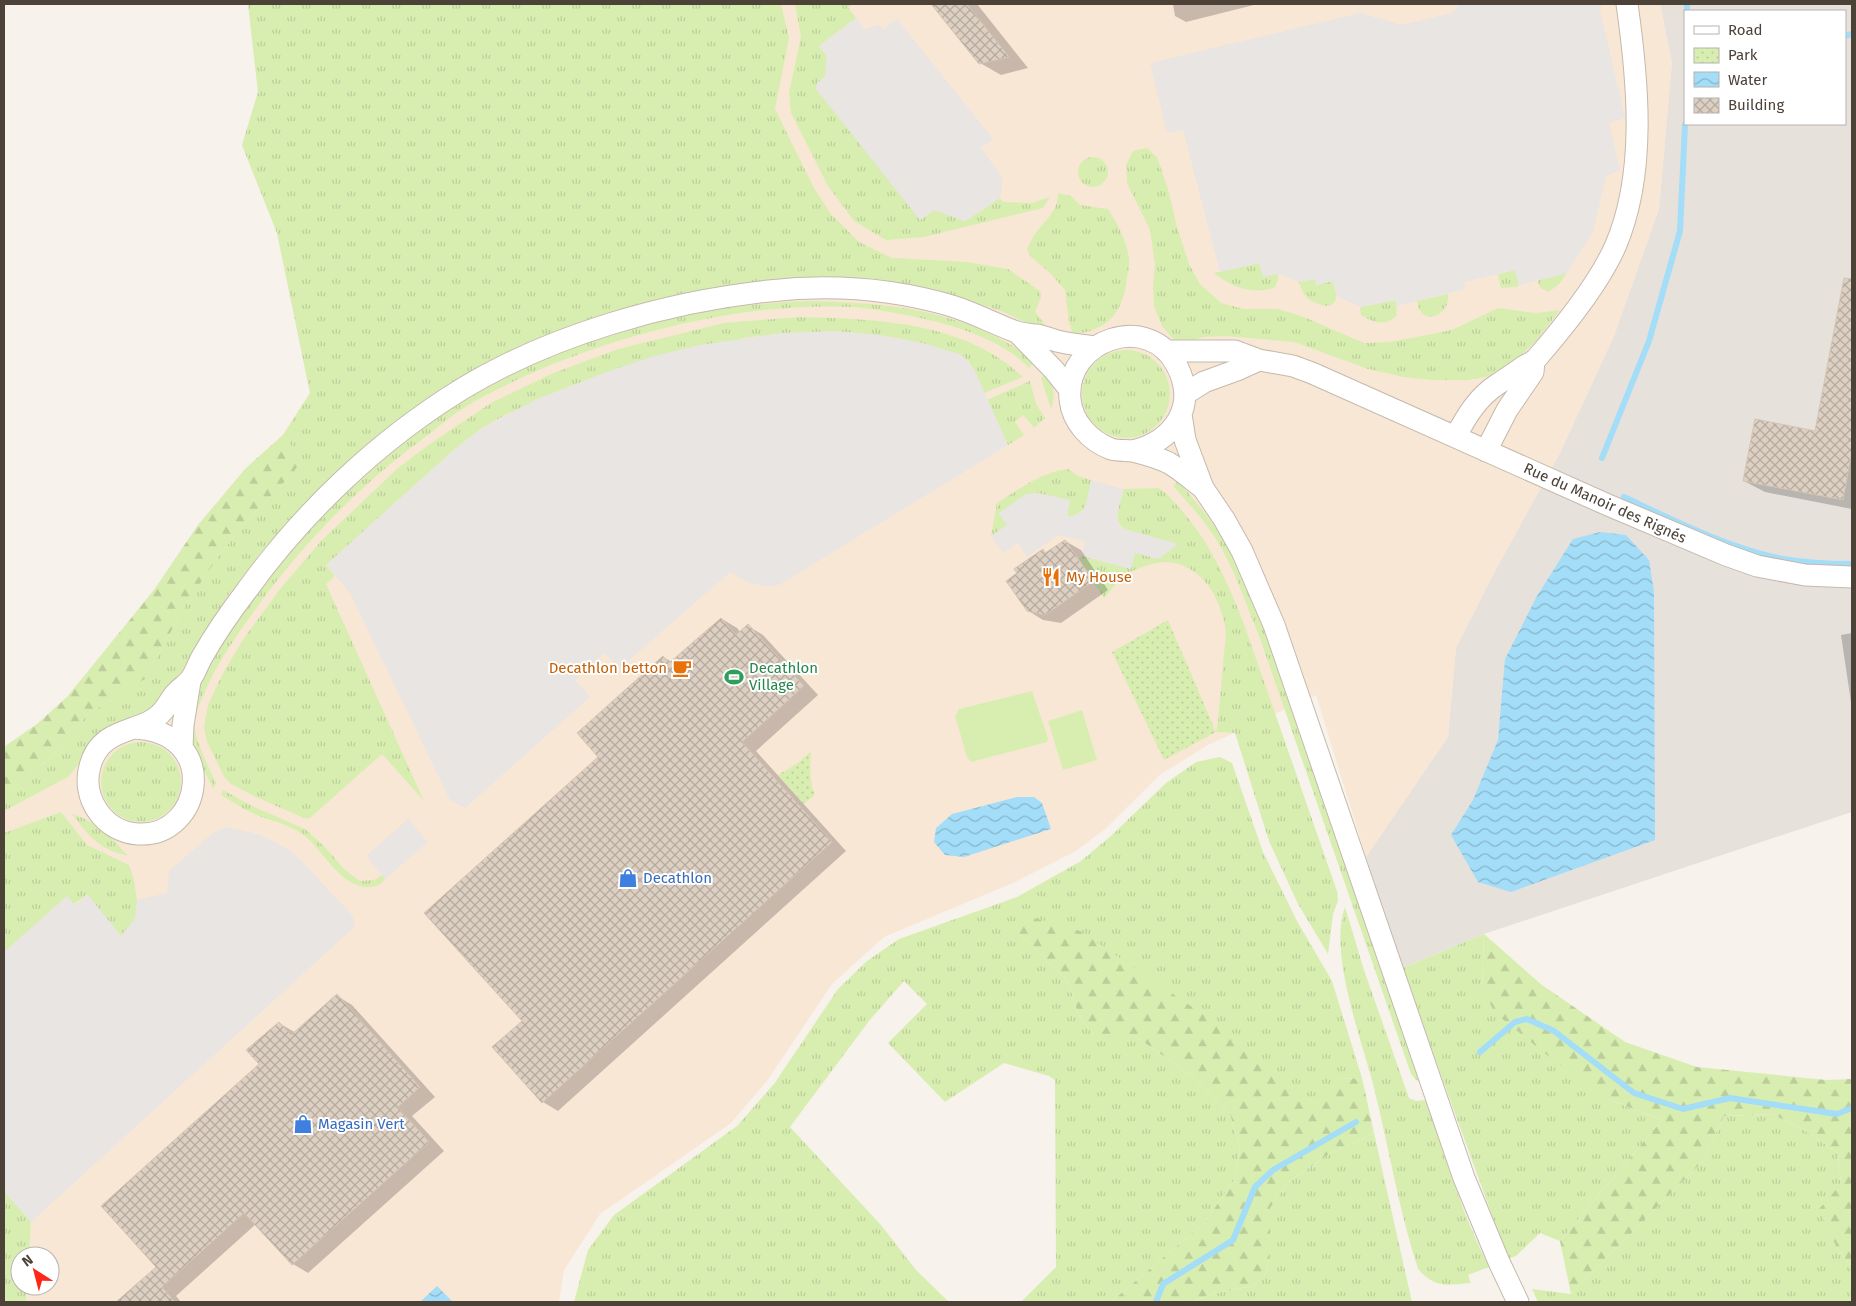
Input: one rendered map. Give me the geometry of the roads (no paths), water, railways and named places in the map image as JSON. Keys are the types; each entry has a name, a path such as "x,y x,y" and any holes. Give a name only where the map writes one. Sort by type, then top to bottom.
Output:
{"street":[{"path":"1456,436 1468,414 1488,391 1534,361 1569,318 1601,272 1614,248 1628,205 1633,182 1636,131 1635,76 1627,4"},
{"path":"182,748 183,725 190,681 214,638 253,581 294,531 348,477 399,433 462,389 527,356 606,326 650,313 731,296 771,291 846,288 917,298 951,306 985,317 1017,332 1094,347"},
{"path":"1017,332 1054,370 1070,390"},
{"path":"1203,488 1170,464 1132,451 1112,450 1094,441 1078,424 1070,401 1074,370 1094,347 1108,339 1126,336 1145,339 1166,351 1176,364 1183,378 1185,440 1203,488 1224,519 1242,551 1274,625 1464,1178 1499,1262 1517,1299"},
{"name":"Rue du Manoir des Rignés","path":"1166,351 1235,350 1259,360 1293,366 1312,372 1608,505 1757,566 1805,575 1852,576"},
{"path":"1132,451 1148,447 1162,440 1173,428 1183,404 1204,382 1259,360"},
{"path":"1486,450 1511,404 1533,372 1534,361"},
{"path":"132,728 151,728 171,737 182,748 190,761 194,776 193,789 187,807 176,821 159,831 139,834 119,830 102,818 90,798 88,788 90,764 101,745 116,733 148,722 160,715 176,693 190,681"}],"water":[{"path":"1600,532 1626,535 1649,560 1654,592 1655,840 1511,892 1478,882 1451,835 1473,800 1498,740 1505,659 1537,596 1573,539"},
{"path":"1017,797 1034,797 1042,803 1051,829 964,857 945,855 934,842 936,828 952,814"},
{"path":"437,1286 453,1302 420,1302"}],"waterway":[{"path":"1687,4 1687,10"},
{"path":"1846,36 1852,34"},
{"path":"1602,458 1649,341 1680,231 1685,125"},
{"path":"1624,497 1702,533 1762,554 1800,561 1852,564"},
{"path":"1480,1052 1515,1022 1527,1019 1554,1031 1634,1093 1683,1109 1730,1098 1837,1114 1852,1108"},
{"path":"1156,1302 1163,1284 1233,1240 1255,1187 1273,1170 1356,1122"}],"place":[{"name":"My House","path":"1051,577"},
{"name":"Decathlon betton","path":"682,668"},
{"name":"Decathlon Village","path":"734,677"},
{"name":"Decathlon","path":"628,878"},
{"name":"Magasin Vert","path":"303,1124"}]}
